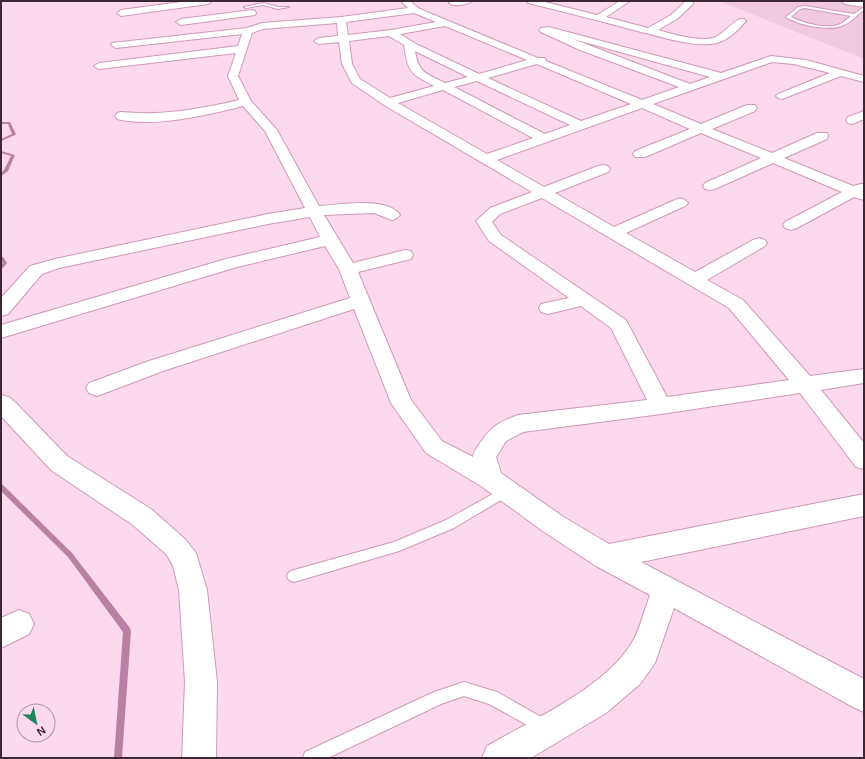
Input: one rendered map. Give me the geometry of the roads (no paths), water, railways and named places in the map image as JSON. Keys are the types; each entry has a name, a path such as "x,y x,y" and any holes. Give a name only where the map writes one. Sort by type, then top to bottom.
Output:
{"street":[{"path":"121,13 208,1"},
{"path":"405,1 415,10 537,61 773,158 860,191"},
{"path":"453,3 468,1"},
{"path":"531,1 684,38 711,40 721,38 741,22"},
{"path":"548,5 560,1"},
{"path":"598,18 626,1"},
{"path":"845,1 864,4"},
{"path":"650,30 674,17 690,2"},
{"path":"181,22 246,7 264,20 265,23 262,26"},
{"path":"116,45 248,31 262,26 341,20 415,10"},
{"path":"341,20 347,64 356,81 388,102 736,304 805,385 864,460"},
{"path":"319,42 391,33 447,23"},
{"path":"690,88 584,48 544,30 549,30 721,76"},
{"path":"248,31 233,76 246,102 271,130 330,240 348,269 402,402 434,447 498,485 553,524 606,557 864,696"},
{"path":"391,33 409,44 581,126"},
{"path":"409,44 414,68 418,73 544,138"},
{"path":"388,102 584,48"},
{"path":"99,66 242,49"},
{"path":"486,159 771,59 782,59 864,79"},
{"path":"782,96 839,73"},
{"path":"121,116 138,119 152,118 232,106 246,102"},
{"path":"640,154 751,108"},
{"path":"852,120 864,115"},
{"path":"710,186 822,136"},
{"path":"603,169 495,211 484,221 495,238 619,324 661,406"},
{"path":"791,225 860,191"},
{"path":"613,233 680,203"},
{"path":"1,332 225,241 268,219 315,211 374,208 381,209 392,215"},
{"path":"1,310 36,270 42,268 225,241 330,240"},
{"path":"694,280 759,243"},
{"path":"348,269 405,256"},
{"path":"548,308 585,300"},
{"path":"97,388 156,366 360,301"},
{"path":"498,485 484,456 498,436 518,424 661,406 864,376"},
{"path":"1,403 59,463 142,517 176,547 186,562 193,590 200,682 199,758"},
{"path":"606,557 864,505"},
{"path":"499,758 595,702 629,673 644,652 666,589"}],"lane":[{"path":"246,7 263,4 276,8 287,7"},
{"path":"854,15 805,7 799,8 788,17 794,20 833,27 840,26 864,8"},
{"path":"294,576 395,547 450,524 498,485"},
{"path":"311,758 440,697 464,689 492,697 549,729"}],"waterway":[{"path":"1,123 9,123 14,134 1,140"},
{"path":"1,152 13,155 6,171 1,175"},
{"path":"1,258 5,263 1,267"},
{"path":"1,487 70,555 127,631 118,758"}]}
